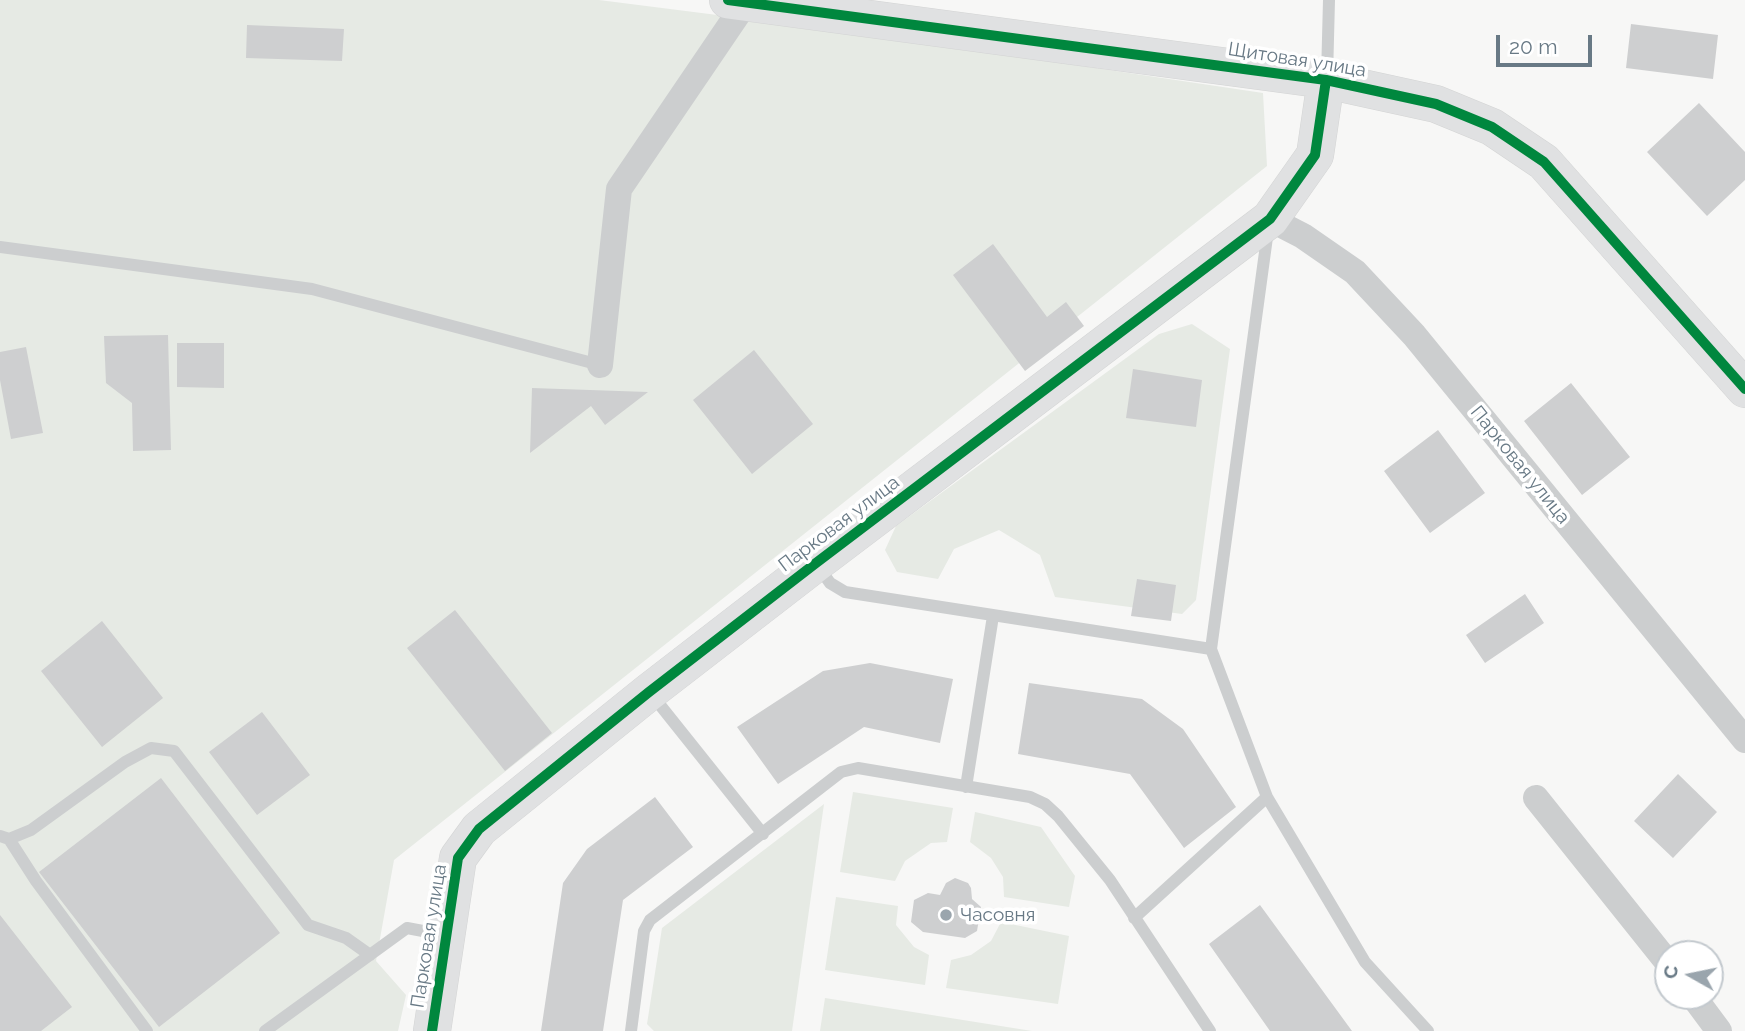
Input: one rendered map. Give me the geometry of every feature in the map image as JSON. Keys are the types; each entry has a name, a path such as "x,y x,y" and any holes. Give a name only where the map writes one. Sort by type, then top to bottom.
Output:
{"street":[{"name":"Щитовая улица","path":"737,1 1326,80 1436,104 1492,127 1545,162 1745,389"},
{"path":"600,365 619,189 737,1"},
{"name":"Парковая улица","path":"432,1031 458,858 479,829 649,692 816,563 1270,219 1315,155 1326,80"},
{"name":"Парковая улица","path":"1270,219 1303,236 1356,272 1415,335 1745,740"},
{"path":"1536,798 1654,946"},
{"path":"1703,1010 1719,1031"}],"lane":[{"path":"1326,80 1329,0"},
{"path":"1270,219 1211,649 1267,797 1365,962 1428,1031"},
{"path":"0,247 312,289 600,365"},
{"path":"816,563 830,583 845,592 1211,649"},
{"path":"966,787 993,616"},
{"path":"649,692 763,834"},
{"path":"147,1031 5,838 31,830 125,762 151,748 174,751 309,925 346,938 370,955"},
{"path":"631,1031 644,931 650,920 841,772 859,768 1030,797 1045,804 1110,880 1209,1031"},
{"path":"1134,918 1267,797"},
{"path":"265,1031 407,928 447,936"}],"shaded area":[{"path":"0,0 599,0 867,34 1263,93 1267,166 394,860 376,961 406,995 398,1031 0,1031"},
{"path":"1192,324 1230,349 1196,600 1182,614 1055,597 1040,555 999,530 954,549 938,579 897,572 885,550 896,526 1159,334"},
{"path":"853,792 953,808 947,842 931,843 905,861 895,881 840,872"},
{"path":"824,804 792,1031 654,1031 647,1024 662,928"},
{"path":"975,812 1041,827 1075,876 1069,907 1004,897 1003,877 991,858 970,842"},
{"path":"836,897 898,906 896,925 914,947 929,955 925,985 825,970"},
{"path":"1001,922 1069,936 1058,1004 946,988 951,960 971,955 991,941"},
{"path":"825,998 1032,1031 820,1031"}],"building":[{"path":"1631,24 1718,35 1713,79 1626,68"},
{"path":"247,25 344,29 342,61 246,58"},
{"path":"1699,103 1745,152 1745,180 1707,216 1647,152"},
{"path":"993,244 1047,317 1066,302 1084,326 1025,371 953,275"},
{"path":"168,335 171,450 133,451 132,403 106,383 104,336"},
{"path":"177,343 224,343 224,388 177,387"},
{"path":"26,347 43,433 11,439 0,380 0,352"},
{"path":"754,350 813,424 752,474 693,400"},
{"path":"1133,369 1202,380 1196,427 1126,418"},
{"path":"1571,383 1630,457 1582,495 1524,421"},
{"path":"532,388 648,392 605,425 591,406 530,453"},
{"path":"1438,430 1485,493 1430,533 1384,471"},
{"path":"1137,579 1176,585 1171,621 1131,616"},
{"path":"1525,594 1544,623 1485,663 1466,635"},
{"path":"455,610 552,733 505,771 407,648"},
{"path":"102,621 163,698 102,747 41,671"},
{"path":"870,663 953,679 940,743 864,727 778,784 737,727 823,671"},
{"path":"1029,683 1142,699 1183,729 1236,807 1184,848 1130,774 1018,754"},
{"path":"262,712 310,775 257,815 209,752"},
{"path":"1678,774 1717,812 1673,858 1634,821"},
{"path":"161,778 280,933 159,1027 39,872"},
{"path":"655,797 693,847 623,900 603,1031 541,1031 563,883 587,849"},
{"name":"Часовня","path":"955,878 968,883 972,899 981,907 977,931 965,938 923,932 911,922 914,900 928,893 940,895 946,883"},
{"path":"1260,905 1352,1031 1270,1031 1209,944"},
{"path":"0,915 72,1007 41,1031 0,1031"}],"cycle path":[{"path":"728,0 1326,80 1436,104 1492,127 1544,162 1745,389"},
{"path":"432,1031 458,858 479,829 649,692 816,563 1270,219 1315,155 1326,80"}],"place":[{"name":"Часовня","path":"946,915"}]}
